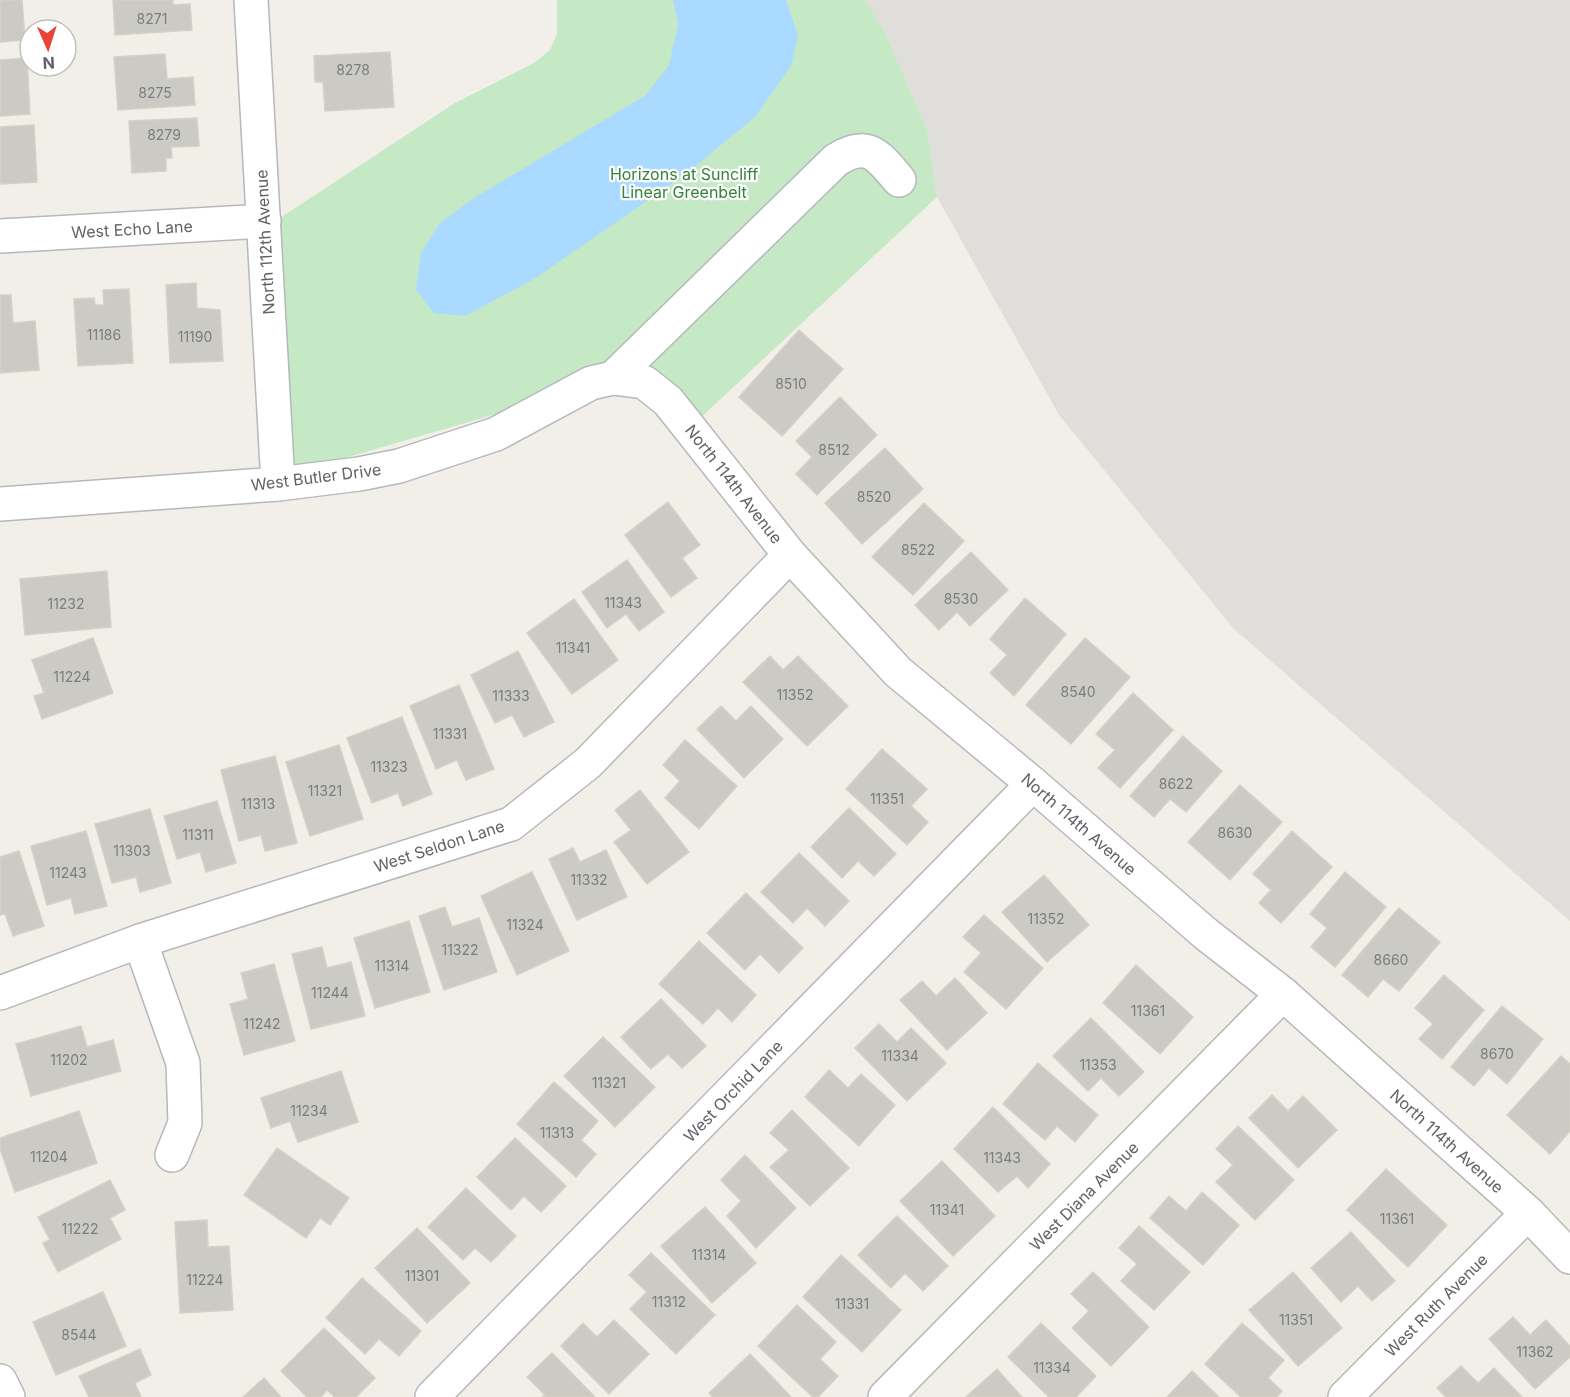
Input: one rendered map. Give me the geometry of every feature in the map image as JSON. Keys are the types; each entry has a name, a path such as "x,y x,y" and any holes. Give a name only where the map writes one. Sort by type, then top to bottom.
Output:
{"street":[{"name":"North 112th Avenue","path":"251,0 278,484"},
{"path":"613,378 836,160 850,151 867,150 877,155 899,180"},
{"name":"West Echo Lane","path":"0,236 264,221"},
{"name":"West Butler Drive","path":"0,504 278,484 359,474 441,453 496,434 591,383 613,378"},
{"name":"North 114th Avenue","path":"613,378 644,382 668,401 790,555 898,672 1033,784 1206,934 1283,994 1528,1213 1570,1257"},
{"name":"West Seldon Lane","path":"0,993 140,941 511,824 588,763 790,555"},
{"name":"West Orchid Lane","path":"432,1397 1033,784"},
{"path":"140,941 183,1063 185,1123 172,1155"},
{"name":"West Diana Avenue","path":"885,1397 1283,994"},
{"name":"West Ruth Avenue","path":"1345,1397 1528,1213"},
{"path":"0,1381 8,1397"}],"shaded area":[{"path":"865,0 1570,0 1570,921 1234,629 1059,415 937,197 927,130 886,34"}],"green space":[{"name":"Horizons at Suncliff Linear Greenbelt","path":"557,0 865,0 886,34 927,130 937,197 698,420 647,362 611,358 496,414 345,458 289,467 274,222 455,103 534,63 550,50 557,34"}],"water":[{"path":"673,0 786,0 798,36 791,66 755,117 686,174 534,279 465,316 434,313 416,289 421,253 440,223 474,198 646,95 669,65 678,24"}],"building":[{"path":"0,0 22,0 23,18 18,18 18,41 0,42"},
{"path":"113,0 173,0 173,5 190,4 192,30 115,35"},
{"path":"390,52 394,107 325,111 323,82 315,82 314,56"},
{"path":"165,54 167,79 193,77 195,105 118,110 114,57"},
{"path":"18,59 18,78 28,78 30,114 0,116 0,60"},
{"path":"197,118 199,146 171,147 172,158 166,158 166,171 132,173 129,121"},
{"path":"34,125 37,182 0,184 0,127"},
{"path":"196,283 197,308 220,310 223,361 170,363 166,285"},
{"path":"129,289 133,363 78,366 74,299 94,298 95,305 104,305 103,290"},
{"path":"0,295 11,295 13,323 35,321 39,370 0,373"},
{"path":"799,330 843,369 782,436 739,397"},
{"path":"840,397 877,435 817,495 796,474 812,457 796,441"},
{"path":"885,448 923,489 862,544 825,503"},
{"path":"668,502 700,545 682,558 697,578 671,597 625,535"},
{"path":"924,503 964,541 913,595 872,557"},
{"path":"971,552 1008,590 970,626 957,612 939,630 915,605"},
{"path":"627,560 664,612 639,631 626,614 607,628 582,592"},
{"path":"107,571 111,627 25,635 20,579"},
{"path":"1025,598 1066,634 1014,696 990,673 1007,655 990,639"},
{"path":"574,599 618,660 572,694 527,633"},
{"path":"93,638 113,693 42,719 34,696 44,693 32,660"},
{"path":"1085,638 1130,677 1071,744 1026,705"},
{"path":"518,651 554,722 524,737 512,715 495,723 471,675"},
{"path":"770,656 783,670 798,656 848,706 807,746 743,682"},
{"path":"459,685 494,769 466,780 457,760 436,769 410,706"},
{"path":"1133,693 1173,730 1120,788 1098,768 1115,750 1096,734"},
{"path":"721,706 736,721 751,706 783,739 744,778 697,729"},
{"path":"402,717 432,794 403,806 398,793 372,803 347,738"},
{"path":"1183,736 1222,771 1186,812 1170,799 1154,817 1130,796"},
{"path":"685,740 737,786 699,829 665,798 680,781 663,765"},
{"path":"339,745 363,819 310,836 286,762"},
{"path":"882,749 927,789 911,806 928,822 907,845 846,789"},
{"path":"275,756 297,843 265,851 261,835 239,841 221,770"},
{"path":"1240,785 1282,822 1230,880 1188,842"},
{"path":"640,790 689,852 647,884 614,842 631,830 615,810"},
{"path":"217,801 236,863 206,872 200,852 177,859 164,816"},
{"path":"849,808 896,854 874,876 858,861 842,878 811,847"},
{"path":"150,809 171,883 140,892 136,877 112,883 95,824"},
{"path":"86,831 107,906 75,914 71,898 47,905 31,846"},
{"path":"1292,831 1332,867 1281,923 1259,903 1271,890 1253,874"},
{"path":"573,848 580,862 606,850 627,897 577,920 549,859"},
{"path":"19,851 44,926 13,936 5,914 0,915 0,857"},
{"path":"799,853 849,901 825,926 807,908 793,923 761,892"},
{"path":"532,872 569,951 517,975 481,896"},
{"path":"1345,872 1386,907 1335,967 1311,947 1327,928 1310,914"},
{"path":"1044,875 1089,925 1047,962 1002,912"},
{"path":"746,893 803,948 779,973 760,954 745,970 707,933"},
{"path":"445,907 452,927 479,918 497,972 444,990 419,916"},
{"path":"1399,908 1440,942 1399,991 1383,979 1368,997 1342,975"},
{"path":"984,915 1043,968 1006,1009 964,972 981,953 963,937"},
{"path":"409,921 430,992 375,1008 354,938"},
{"path":"699,941 756,995 732,1022 718,1008 703,1024 659,984"},
{"path":"322,947 327,968 351,962 365,1016 311,1029 292,954"},
{"path":"274,964 295,1041 244,1055 230,1004 248,999 241,973"},
{"path":"1136,965 1193,1017 1160,1054 1103,1003"},
{"path":"1444,975 1484,1010 1442,1059 1419,1039 1433,1024 1415,1008"},
{"path":"955,978 987,1013 947,1050 900,1000 922,981 936,996"},
{"path":"661,999 706,1046 682,1068 668,1054 651,1069 621,1037"},
{"path":"1502,1006 1543,1039 1507,1084 1489,1068 1474,1086 1451,1067"},
{"path":"1091,1018 1144,1072 1119,1096 1101,1078 1088,1091 1053,1056"},
{"path":"879,1024 897,1042 911,1028 946,1063 907,1101 855,1048"},
{"path":"81,1026 87,1047 113,1040 121,1071 31,1096 16,1044"},
{"path":"603,1037 655,1087 615,1127 564,1076"},
{"path":"1561,1056 1570,1064 1570,1131 1550,1154 1507,1115"},
{"path":"1038,1063 1098,1115 1075,1142 1057,1126 1045,1140 1003,1104"},
{"path":"829,1070 848,1088 861,1074 895,1105 859,1146 805,1097"},
{"path":"341,1071 358,1122 298,1142 290,1121 271,1128 261,1098"},
{"path":"554,1082 598,1121 581,1140 596,1154 576,1177 517,1124"},
{"path":"1272,1095 1288,1111 1303,1096 1337,1130 1298,1168 1249,1118"},
{"path":"993,1107 1050,1164 1028,1188 1017,1176 998,1192 954,1149"},
{"path":"792,1110 849,1168 810,1206 770,1167 789,1150 770,1133"},
{"path":"79,1111 97,1163 15,1192 0,1149 0,1138"},
{"path":"1238,1126 1294,1180 1255,1220 1216,1182 1233,1165 1216,1149"},
{"path":"515,1138 566,1186 541,1212 524,1196 511,1210 477,1177"},
{"path":"277,1148 349,1198 330,1225 320,1218 306,1238 244,1195"},
{"path":"745,1155 796,1208 756,1248 727,1216 741,1201 721,1180"},
{"path":"942,1161 995,1216 953,1256 900,1201"},
{"path":"1386,1169 1447,1225 1408,1267 1347,1210"},
{"path":"110,1180 125,1210 110,1218 121,1239 58,1272 43,1243 50,1240 38,1217"},
{"path":"466,1188 516,1236 491,1262 475,1248 463,1260 428,1227"},
{"path":"1202,1192 1239,1225 1203,1265 1150,1218 1169,1196 1186,1211"},
{"path":"705,1207 756,1263 712,1303 661,1246"},
{"path":"897,1216 948,1266 923,1291 905,1273 891,1288 858,1255"},
{"path":"207,1220 208,1247 229,1246 233,1310 180,1313 175,1222"},
{"path":"1139,1226 1190,1272 1154,1310 1121,1281 1137,1264 1119,1248"},
{"path":"417,1228 470,1283 427,1323 375,1268"},
{"path":"1351,1232 1395,1281 1372,1301 1358,1286 1341,1302 1311,1268"},
{"path":"651,1253 715,1315 676,1354 630,1309 647,1292 629,1275"},
{"path":"841,1255 901,1310 862,1352 803,1297"},
{"path":"1093,1272 1149,1327 1111,1366 1072,1328 1089,1311 1071,1294"},
{"path":"1293,1272 1342,1328 1298,1366 1249,1310"},
{"path":"362,1278 421,1331 399,1356 379,1339 365,1354 326,1318"},
{"path":"103,1292 126,1346 56,1375 33,1322"},
{"path":"797,1305 836,1342 820,1359 838,1376 818,1397 813,1397 758,1346"},
{"path":"1513,1317 1530,1335 1546,1320 1570,1346 1570,1357 1535,1389 1489,1339"},
{"path":"614,1320 649,1354 609,1394 561,1346 583,1323 597,1337"},
{"path":"1041,1323 1096,1376 1076,1397 1049,1397 1008,1357"},
{"path":"1242,1323 1284,1360 1268,1378 1282,1391 1277,1397 1241,1397 1205,1364"},
{"path":"324,1328 375,1378 356,1397 335,1397 327,1390 321,1397 307,1397 281,1371"},
{"path":"140,1349 151,1375 135,1383 141,1397 89,1397 79,1376"},
{"path":"552,1353 595,1397 542,1397 545,1395 527,1377"},
{"path":"750,1354 791,1397 713,1397 709,1393"},
{"path":"1461,1366 1478,1383 1494,1368 1522,1397 1446,1397 1437,1388"},
{"path":"997,1369 1022,1397 966,1397"},
{"path":"1192,1371 1219,1397 1167,1397"},
{"path":"264,1378 281,1397 243,1397"}]}
